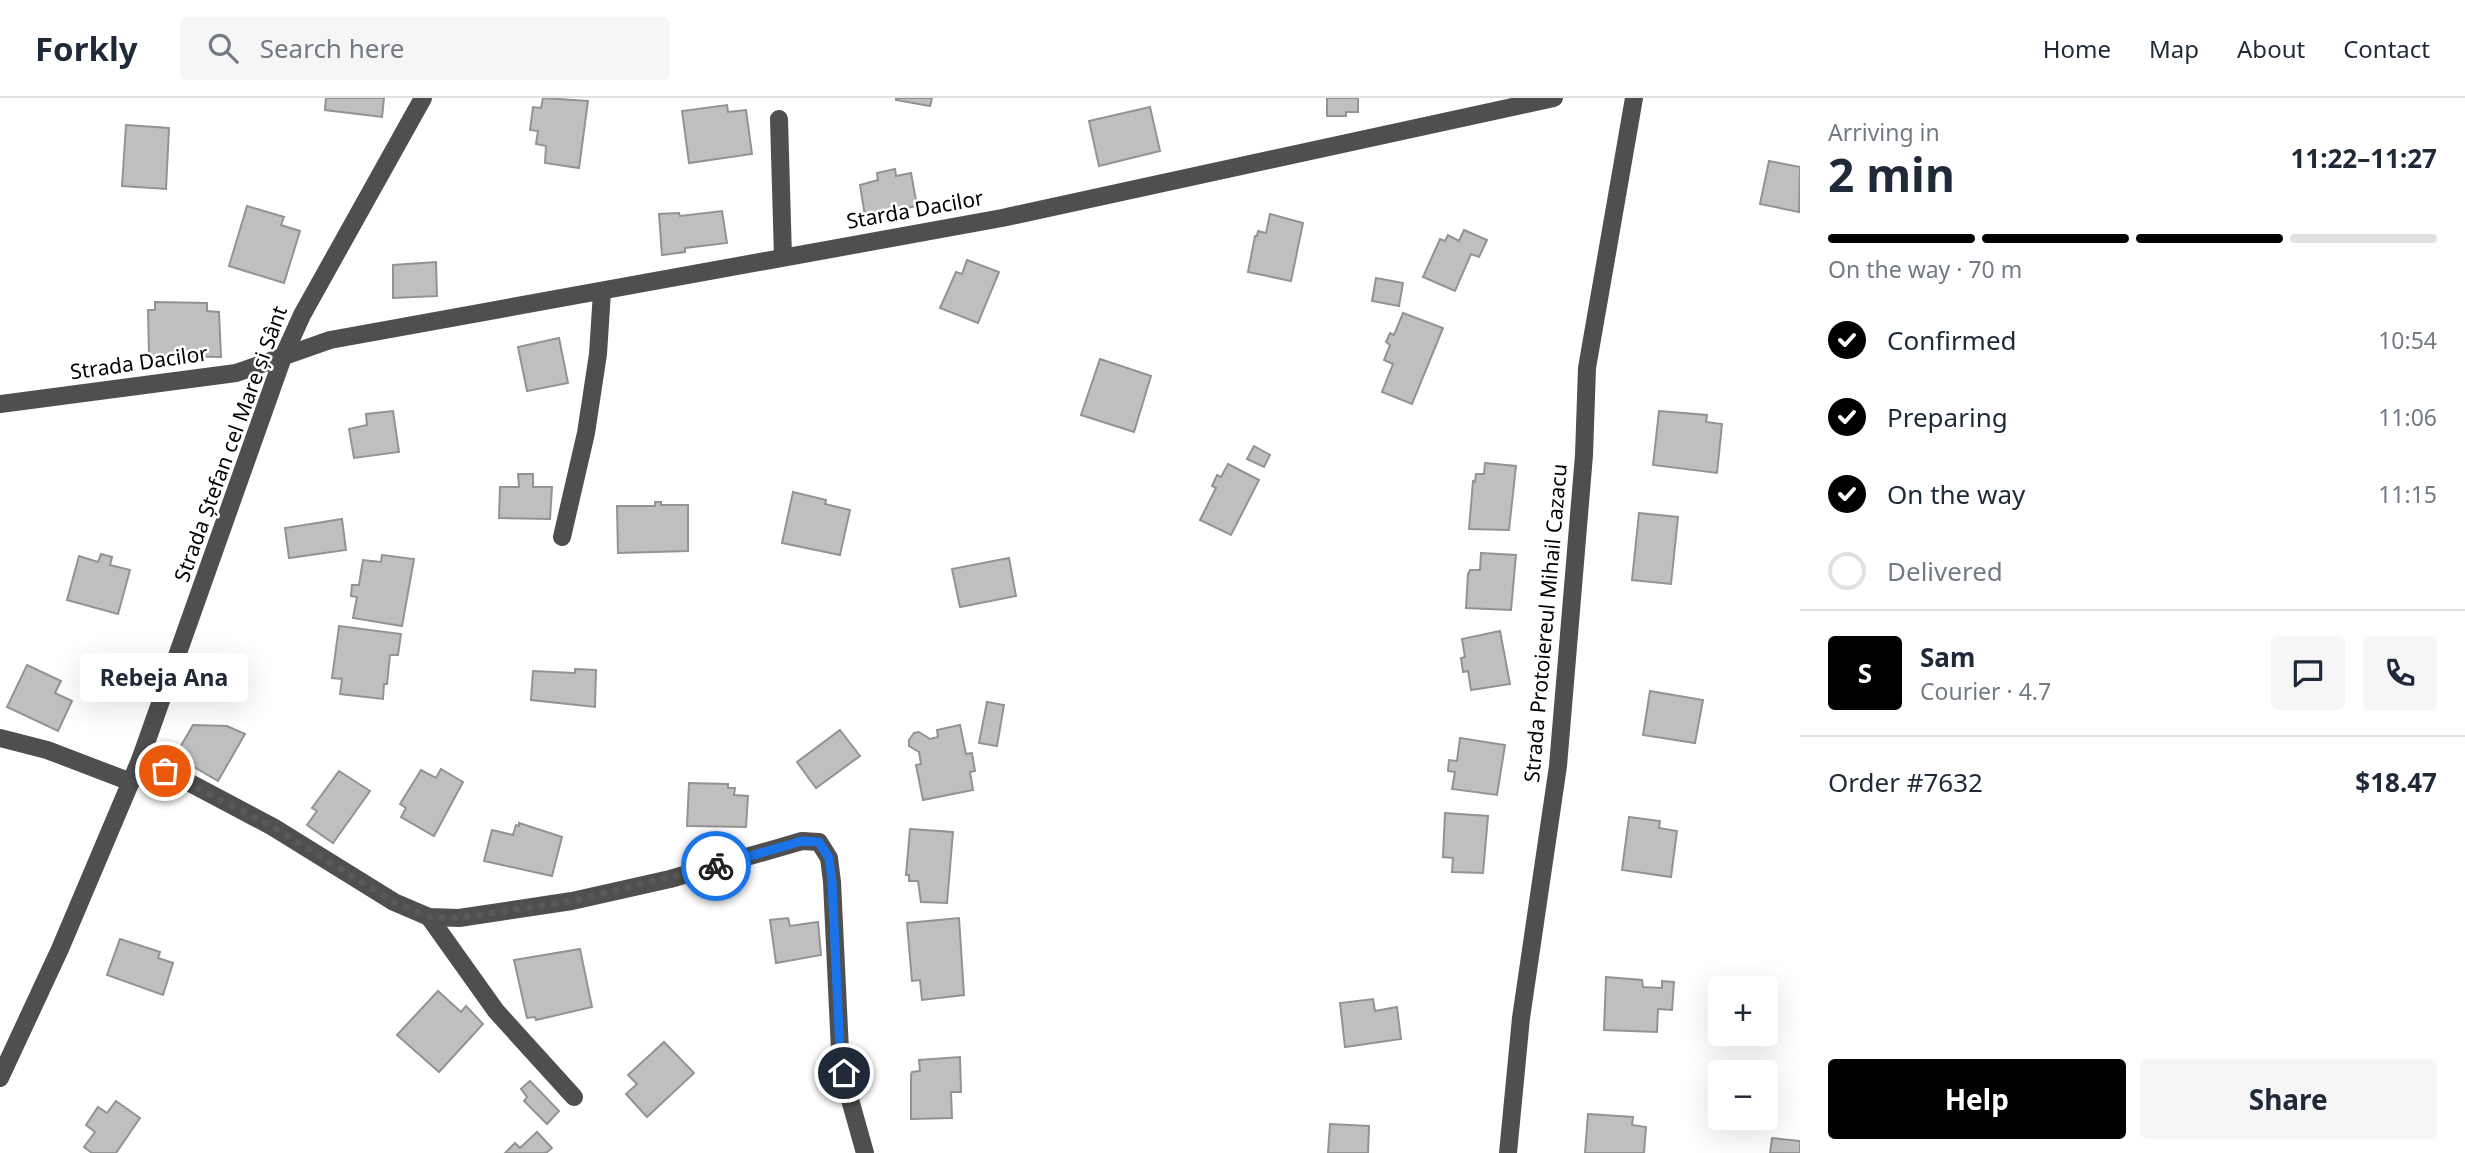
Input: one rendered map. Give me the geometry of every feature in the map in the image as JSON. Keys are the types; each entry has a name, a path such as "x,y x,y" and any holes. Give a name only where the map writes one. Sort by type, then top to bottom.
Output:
{"street":[{"name":"Strada Ștefan cel Mare și Sânt","path":"0,1078 60,949 140,760 283,358 302,315 423,98"},
{"name":"Starda Dacilor","path":"283,358 330,340 1002,218 1554,98"},
{"name":"Strada Protoiereul Mihail Cazacu","path":"1508,1153 1521,1018 1558,766 1584,455 1587,368 1634,98"},
{"path":"779,119 783,257"},
{"path":"562,537 586,432 598,354 602,292"},
{"name":"Strada Dacilor","path":"0,404 236,373 283,358"},
{"path":"0,738 47,750 131,782"},
{"path":"140,760 273,827 394,902 429,917 459,918 572,901 670,878 802,841 819,842 829,858 832,882 840,1051 865,1153"},
{"path":"429,917 496,1011 574,1097"}],"building":[{"path":"326,98 384,98 382,117 325,110"},
{"path":"543,98 588,101 579,168 545,163 546,146 536,144 538,131 530,130 533,107 541,108"},
{"path":"896,98 932,98 930,106"},
{"path":"1327,98 1358,98 1358,112 1346,112 1346,116 1327,116"},
{"path":"727,105 728,112 746,110 752,154 689,163 682,111"},
{"path":"1150,107 1160,151 1099,166 1089,121"},
{"path":"126,125 169,128 166,189 122,186"},
{"path":"1769,161 1800,167 1799,212 1760,204"},
{"path":"895,169 896,176 911,173 917,206 865,216 860,185 878,180 877,173"},
{"path":"247,206 284,217 281,225 300,231 284,283 229,266"},
{"path":"722,211 727,243 685,248 685,252 662,255 659,214 679,213 680,216"},
{"path":"1270,214 1303,223 1291,281 1248,272 1255,236 1258,231 1266,233"},
{"path":"1464,230 1487,240 1479,257 1471,254 1455,291 1423,277 1440,239 1445,241 1448,235 1459,241"},
{"path":"967,260 999,272 978,323 940,308 956,272 962,274"},
{"path":"436,262 437,296 393,298 393,265"},
{"path":"1376,278 1403,283 1399,306 1372,301"},
{"path":"155,302 207,303 207,311 219,312 221,357 149,356 148,310 155,310"},
{"path":"1403,313 1443,328 1412,404 1382,392 1393,364 1384,360 1390,345 1386,342 1390,333 1394,335"},
{"path":"559,338 568,383 527,391 518,347"},
{"path":"1100,359 1151,376 1134,432 1081,415"},
{"path":"393,411 399,452 354,458 349,429 367,425 366,414"},
{"path":"1659,411 1707,415 1706,422 1722,424 1717,473 1653,465"},
{"path":"1254,446 1270,455 1264,467 1247,459"},
{"path":"1485,463 1516,466 1509,530 1469,529 1473,481 1475,482 1476,474 1484,474"},
{"path":"1228,464 1259,480 1231,535 1200,520 1216,488 1212,486 1217,475 1221,477"},
{"path":"518,474 533,474 533,487 552,487 550,519 499,518 500,487 519,487"},
{"path":"793,492 826,500 825,504 850,510 840,555 782,543"},
{"path":"655,502 661,502 661,505 688,505 688,551 618,553 617,506 655,506"},
{"path":"1639,513 1678,517 1671,584 1632,580"},
{"path":"342,519 346,550 289,558 285,528"},
{"path":"1481,553 1516,555 1511,610 1466,608 1468,574 1470,570 1480,570"},
{"path":"101,554 112,557 110,565 130,570 118,614 67,600 79,556 98,562"},
{"path":"382,555 414,559 402,626 353,618 357,597 351,596 352,585 359,585 363,560 381,562"},
{"path":"1009,558 1016,596 960,607 952,569"},
{"path":"339,626 401,634 398,655 390,655 383,699 340,694 342,679 332,678"},
{"path":"1500,631 1510,684 1471,690 1468,671 1463,672 1461,658 1465,657 1462,639"},
{"path":"27,665 61,681 55,693 72,701 58,731 7,707"},
{"path":"575,669 596,670 595,707 531,700 533,671 575,673"},
{"path":"1650,691 1703,700 1695,743 1643,735"},
{"path":"987,702 1004,705 997,746 979,743"},
{"path":"193,725 227,726 245,734 218,781 175,756"},
{"path":"960,725 966,754 972,753 975,771 970,772 973,790 923,800 916,765 921,764 919,752 909,746 909,740 914,733 919,732 930,739 938,737 937,730"},
{"path":"840,730 860,756 816,788 797,762"},
{"path":"1460,738 1505,745 1497,795 1452,789 1455,772 1448,771 1449,760 1457,761"},
{"path":"441,769 463,782 434,836 401,817 406,808 400,804 421,770 436,778"},
{"path":"339,771 370,791 333,843 307,825 317,811 312,808"},
{"path":"689,783 728,784 728,788 735,788 734,795 748,796 746,827 687,826"},
{"path":"1445,813 1488,816 1483,873 1452,872 1453,858 1443,857"},
{"path":"1629,817 1660,821 1659,828 1677,831 1671,877 1622,870"},
{"path":"519,823 562,837 552,876 484,861 492,830 513,835"},
{"path":"910,829 953,832 947,903 921,902 918,881 909,881 909,875 906,875"},
{"path":"788,918 790,926 818,922 821,955 776,963 770,920"},
{"path":"959,918 964,995 922,1000 920,980 912,981 907,923"},
{"path":"120,939 160,952 158,958 173,963 163,995 107,975"},
{"path":"580,949 592,1007 536,1020 535,1017 527,1018 514,960"},
{"path":"1606,977 1642,980 1643,987 1662,988 1662,981 1674,982 1672,1010 1658,1009 1657,1032 1604,1030"},
{"path":"438,991 461,1012 466,1006 483,1024 439,1072 397,1035"},
{"path":"1373,999 1375,1011 1397,1007 1401,1039 1345,1047 1340,1003"},
{"path":"664,1042 694,1073 647,1117 626,1094 637,1084 628,1075"},
{"path":"960,1057 961,1092 951,1092 952,1118 911,1119 911,1075 912,1072 920,1071 919,1060"},
{"path":"530,1081 559,1111 547,1124 524,1101 527,1097 521,1089"},
{"path":"116,1101 140,1118 116,1153 92,1153 84,1147 95,1132 86,1125 98,1107 107,1113"},
{"path":"1588,1114 1633,1117 1632,1125 1646,1127 1644,1153 1585,1153"},
{"path":"1330,1124 1369,1126 1368,1153 1328,1153"},
{"path":"537,1132 552,1148 546,1153 505,1153 515,1143 520,1148"},
{"path":"1772,1138 1800,1141 1800,1153 1770,1153"}],"way so far":[{"path":"165,771 273,827 394,902 429,917 459,918 572,901 716,866"}],"place":[{"name":"Rebeja Ana","path":"165,771"}],"route":[{"path":"716,866 802,841 819,842 829,858 840,1051 844,1073"}]}
